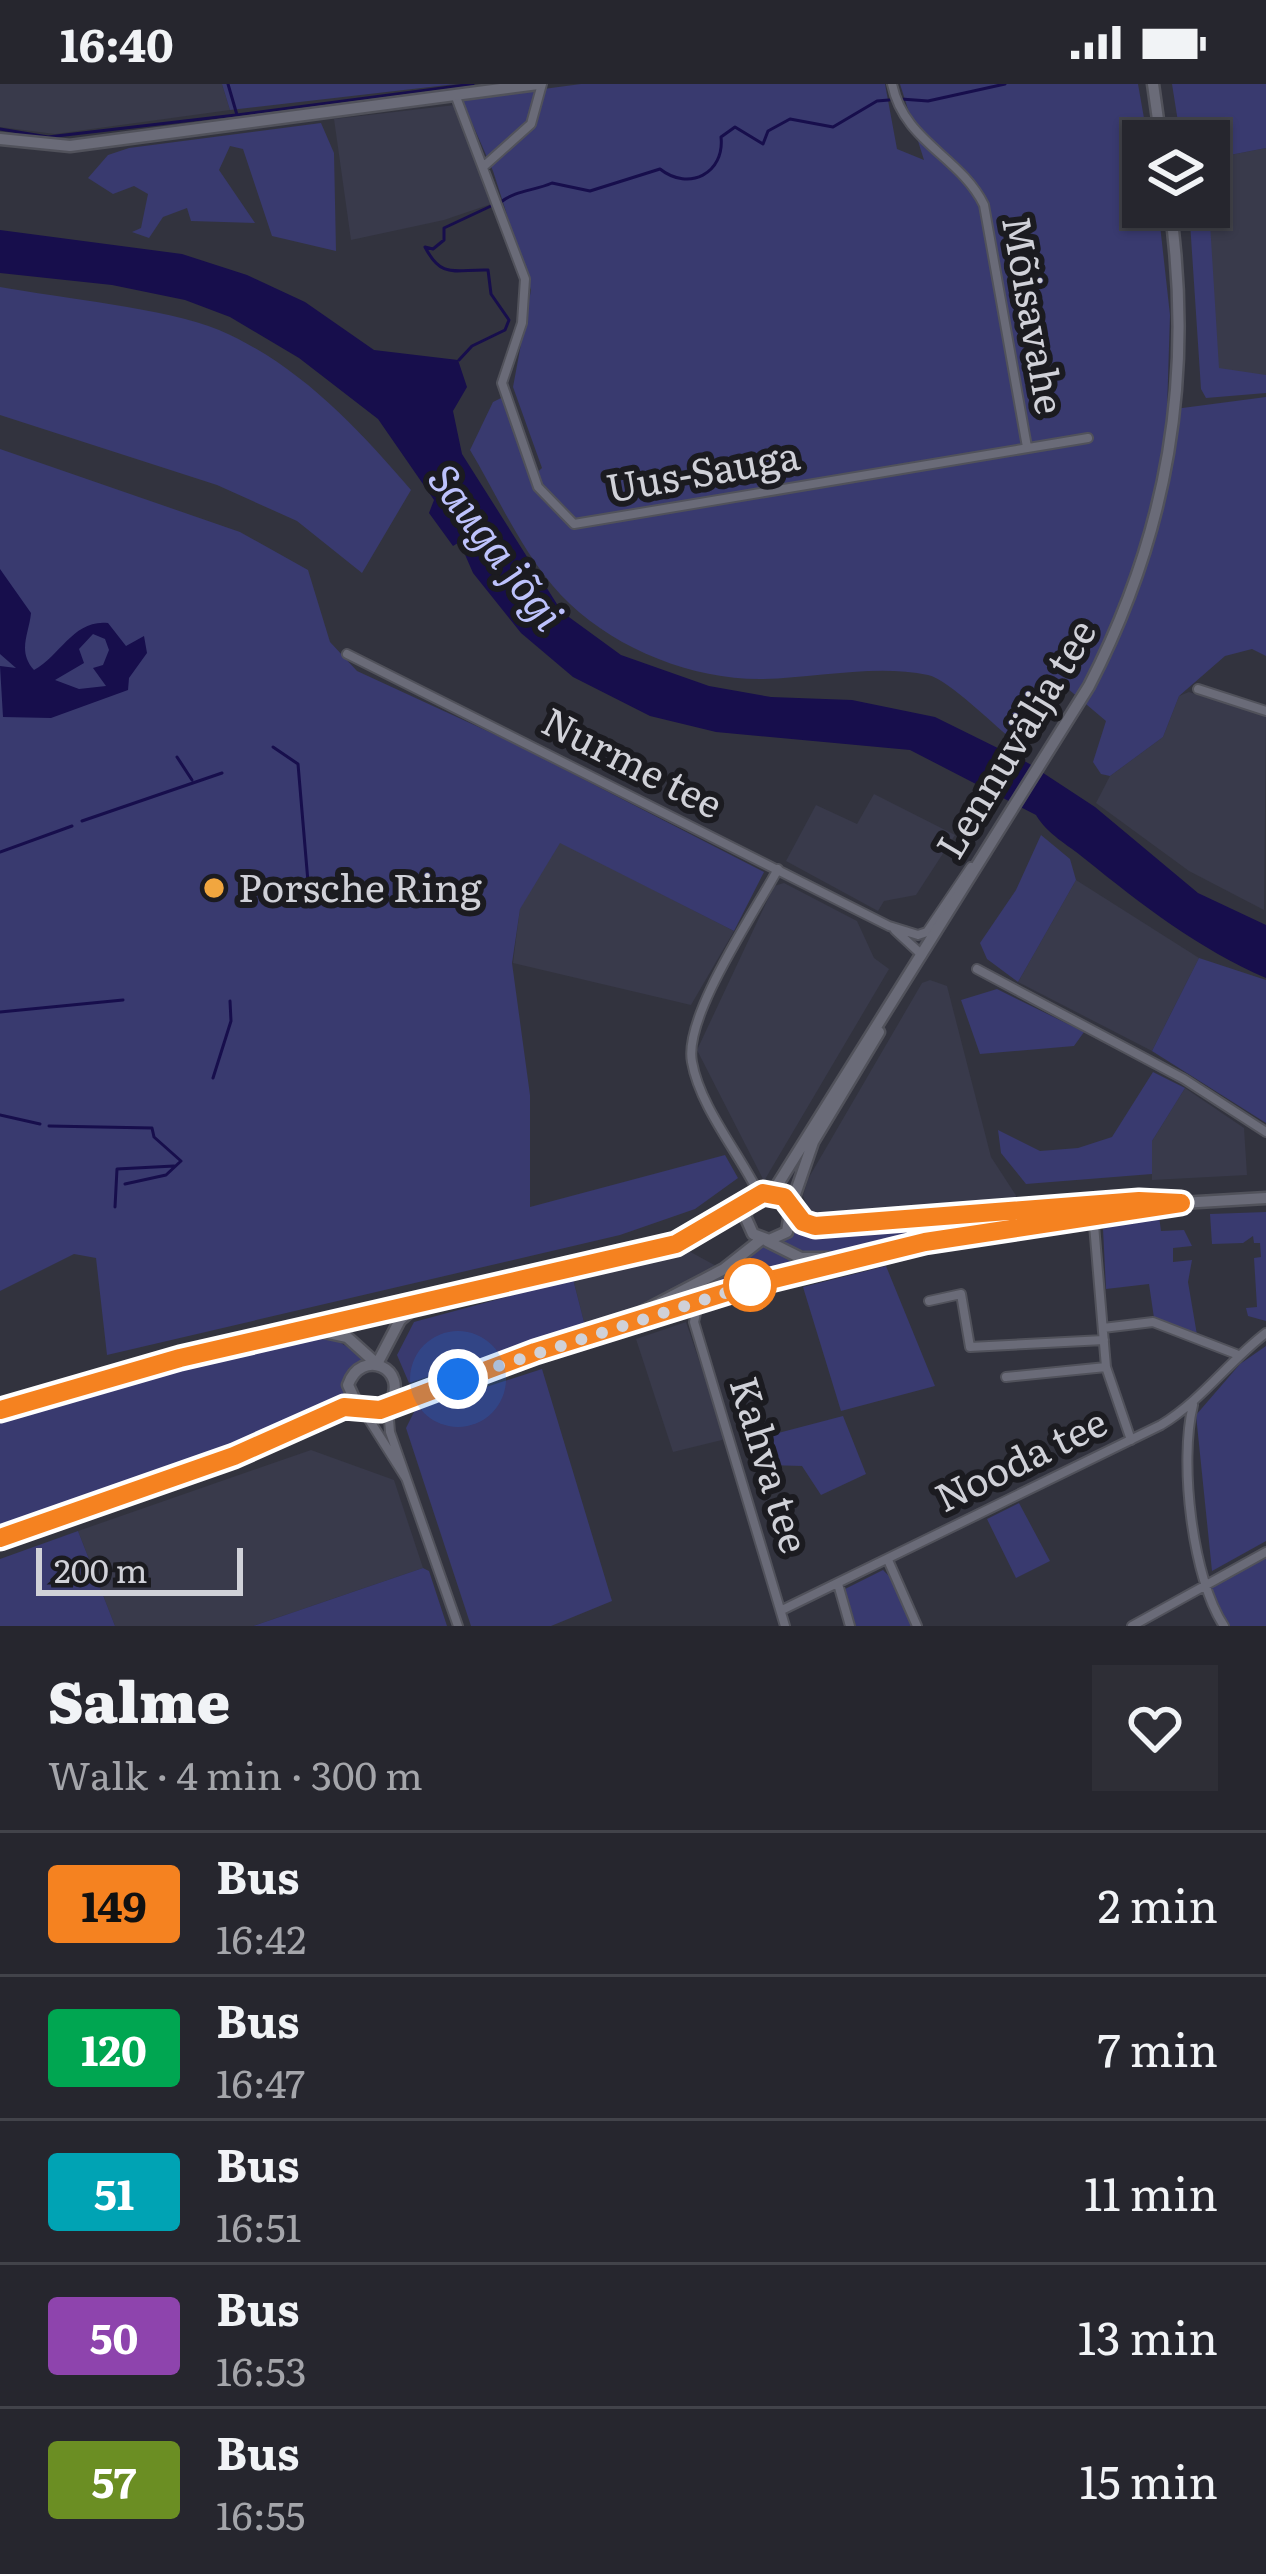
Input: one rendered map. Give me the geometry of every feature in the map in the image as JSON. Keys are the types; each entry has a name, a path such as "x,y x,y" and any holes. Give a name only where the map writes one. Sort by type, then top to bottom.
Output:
{"main road":[{"path":"0,139 70,146 540,84"},
{"path":"1153,84 1158,120"},
{"name":"Lennuvälja tee","path":"792,1207 813,1142 1119,625 1162,500 1181,359 1172,228"},
{"name":"Lennuvälja tee","path":"773,1192 819,1111 893,1002"},
{"path":"0,1410 300,1330 676,1244 755,1197 773,1192 815,1226 1102,1211 1262,1196"},
{"path":"755,1197 746,1221 763,1239 801,1258 850,1257"},
{"path":"0,1538 234,1456 344,1407 388,1405 673,1308 850,1257 1139,1201 1181,1203"},
{"path":"614,1327 717,1274 763,1239 787,1232 792,1207"},
{"path":"377,1364 403,1316 429,1300"},
{"path":"300,1330 347,1336 395,1381 388,1405"},
{"path":"361,1408 349,1392 350,1377 362,1365 377,1364"}],"street":[{"path":"483,167 531,124 540,84"},
{"name":"Mõisavahe","path":"892,84 905,121 966,179 984,205 1027,447"},
{"name":"Uus-Sauga","path":"456,97 525,279 522,322 502,383 538,487 574,524 1088,438"},
{"name":"Nurme tee","path":"347,654 890,926 918,935"},
{"path":"1198,689 1266,711"},
{"path":"924,951 918,935 927,932 983,854"},
{"path":"755,1197 696,1078 690,1049 699,1018 778,869"},
{"name":"Nurme tee","path":"890,926 924,951"},
{"path":"977,969 1184,1079 1266,1132"},
{"path":"1102,1211 1095,1238 1106,1367 1132,1440"},
{"path":"929,1301 961,1294 970,1347 1104,1340"},
{"name":"Kahva tee","path":"699,1300 694,1322 785,1626"},
{"path":"673,1308 694,1322"},
{"path":"1103,1328 1153,1322 1238,1355"},
{"name":"Nooda tee","path":"782,1610 1168,1420 1193,1403 1238,1355 1266,1334"},
{"path":"1006,1377 1106,1367"},
{"path":"1193,1403 1187,1439 1203,1586 1224,1626"},
{"path":"388,1405 388,1423 458,1626"},
{"path":"361,1408 410,1485"},
{"path":"1168,1420 1181,1426 1187,1439"},
{"path":"1132,1626 1266,1552"},
{"path":"888,1560 917,1626"},
{"path":"838,1584 850,1626"}],"shaded area":[{"path":"0,84 222,84 230,110 55,134 0,127"},
{"path":"222,84 456,84 230,110"},
{"path":"581,84 885,84 897,149 924,160 900,84 1138,84 1144,120 1122,120 1122,228 1160,228 1170,315 1167,410 1266,397 1266,656 1252,649 1225,656 1179,696 1163,737 1110,776 1101,774 1093,762 1106,721 1067,688 1022,748 962,696 928,675 867,671 763,679 711,674 660,660 590,621 540,570 470,450 493,402 503,397 532,477 542,468 513,387 531,290 493,171 462,100"},
{"path":"1172,84 1266,84 1266,148 1230,155 1230,120 1178,120"},
{"path":"455,105 491,204 444,220 351,240 334,119"},
{"path":"321,123 334,153 336,251 272,236 243,149 230,146 219,170 255,223 191,221 187,208 163,217 149,238 132,232 141,228 148,194 134,186 113,194 88,178 108,155 129,148"},
{"path":"1266,148 1266,386 1218,392 1199,228 1230,228 1230,155"},
{"path":"1190,228 1210,228 1219,368 1266,375 1266,393 1206,398 1201,389"},
{"path":"0,287 197,322 248,344 300,379 347,420 411,490 362,573 297,521 217,485 0,415"},
{"name":"Porsche Ring","path":"0,449 240,532 308,570 330,642 357,671 513,743 764,872 734,931 560,843 520,909 512,963 530,1095 530,1207 725,1155 738,1178 695,1209 620,1235 107,1355 96,1258 74,1254 0,1291"},
{"path":"1189,692 1266,716 1264,910 1189,871 1096,803 1110,776 1163,737 1179,696"},
{"path":"874,794 955,835 916,895 884,901 878,911 786,861 816,805 857,824"},
{"path":"1041,835 1070,859 1076,880 1018,982 987,959 980,943 1016,890"},
{"path":"560,842 734,931 691,1005 513,963 520,908"},
{"path":"1076,880 1199,958 1152,1051 1018,982"},
{"path":"784,883 857,921 874,958 889,969 764,1181 697,1050 774,886"},
{"path":"1199,958 1266,980 1266,1123 1152,1051"},
{"path":"930,980 947,986 991,1157 1019,1200 812,1216 803,1196 808,1179 922,983"},
{"path":"997,989 1084,1032 1074,1046 980,1054 961,1000"},
{"path":"1153,1072 1185,1088 1152,1141 1152,1174 1026,1184 1001,1153 998,1130 1040,1151 1078,1148 1112,1137"},
{"path":"1185,1088 1244,1128 1247,1175 1152,1180 1152,1141"},
{"path":"1266,1212 1266,1321 1248,1316 1246,1308 1257,1307 1254,1258 1261,1257 1260,1243 1254,1243 1253,1236 1243,1243 1212,1244 1210,1214"},
{"path":"1159,1216 1161,1231 1184,1230 1192,1246 1173,1248 1173,1262 1192,1260 1188,1282 1197,1335 1154,1318 1149,1284 1106,1289 1103,1229"},
{"path":"926,1222 928,1235 852,1251 815,1252 777,1244 796,1228 813,1234"},
{"path":"763,1246 806,1264 669,1303 723,1276"},
{"path":"687,1250 718,1267 606,1322 585,1326 573,1279"},
{"path":"886,1266 935,1386 841,1411 803,1287"},
{"path":"573,1279 585,1326 409,1383 397,1355 414,1322"},
{"path":"686,1322 726,1439 673,1452 636,1339"},
{"path":"311,1335 333,1338 365,1358 348,1369 347,1399 262,1439 0,1529 0,1420"},
{"path":"1266,1346 1266,1541 1212,1571 1196,1415 1240,1364"},
{"path":"542,1369 612,1601 551,1626 471,1626 406,1428 415,1410"},
{"path":"843,1416 866,1474 821,1495 802,1466 767,1465 748,1441"},
{"path":"311,1450 394,1480 423,1568 253,1626 115,1626 78,1531"},
{"path":"1019,1503 1050,1561 1016,1578 987,1519"},
{"path":"78,1531 115,1626 0,1626 0,1559"},
{"path":"1266,1558 1266,1626 1228,1626 1208,1589"},
{"path":"423,1568 429,1571 447,1626 253,1626"},
{"path":"883,1570 896,1583 913,1626 856,1626 845,1589"}],"water":[{"name":"Sauga jõgi","path":"0,230 182,254 247,275 305,302 374,350 458,360 467,387 453,411 462,454 562,612 621,655 709,686 771,697 852,700 935,717 1028,763 1095,807 1198,893 1266,925 1266,978 1217,954 1150,909 1052,834 1036,815 910,750 716,732 650,716 573,677 521,633 473,573 458,543 453,546 429,513 434,500 378,419 299,358 230,317 185,300 112,285 0,273"},
{"path":"0,569 31,613 25,649 34,670 77,632 96,623 108,623 126,646 144,636 147,653 129,678 128,690 51,718 3,717 0,666 16,668 0,654","holes":["93,634 105,639 109,650 103,665 93,668 106,686 79,689 55,680 84,663 79,649"]}],"waterway":[{"path":"228,84 237,115 473,84"},
{"path":"901,99 928,101 1005,84"},
{"path":"501,202 552,183 590,191 660,169 671,176 693,178 711,169 721,150 721,137 735,127 763,144 768,131 790,119 833,127 877,101 889,100"},
{"path":"0,129 48,137 236,115"},
{"path":"459,360 472,346 505,330 509,320 491,294 488,270 444,269 425,247 433,249 444,240 444,228 491,206"},
{"path":"273,747 298,764 308,882"},
{"path":"177,757 192,780"},
{"path":"82,821 222,773"},
{"path":"0,852 72,826"},
{"path":"0,1012 123,1000"},
{"path":"213,1078 231,1021 230,1001"},
{"path":"0,1115 40,1124"},
{"path":"49,1126 152,1128 154,1137 181,1161 166,1175 125,1184"},
{"path":"115,1207 117,1169 174,1166"}],"bus line":[{"name":"149","path":"0,1410 180,1358 676,1244 706,1231 763,1193 784,1197 803,1222 815,1226 1139,1201 1181,1203 925,1242 750,1285 535,1352 380,1410 344,1407 287,1436 0,1538"}],"place":[{"name":"Porsche Ring","path":"214,888"}],"route":[{"path":"458,1379 750,1285"}]}
